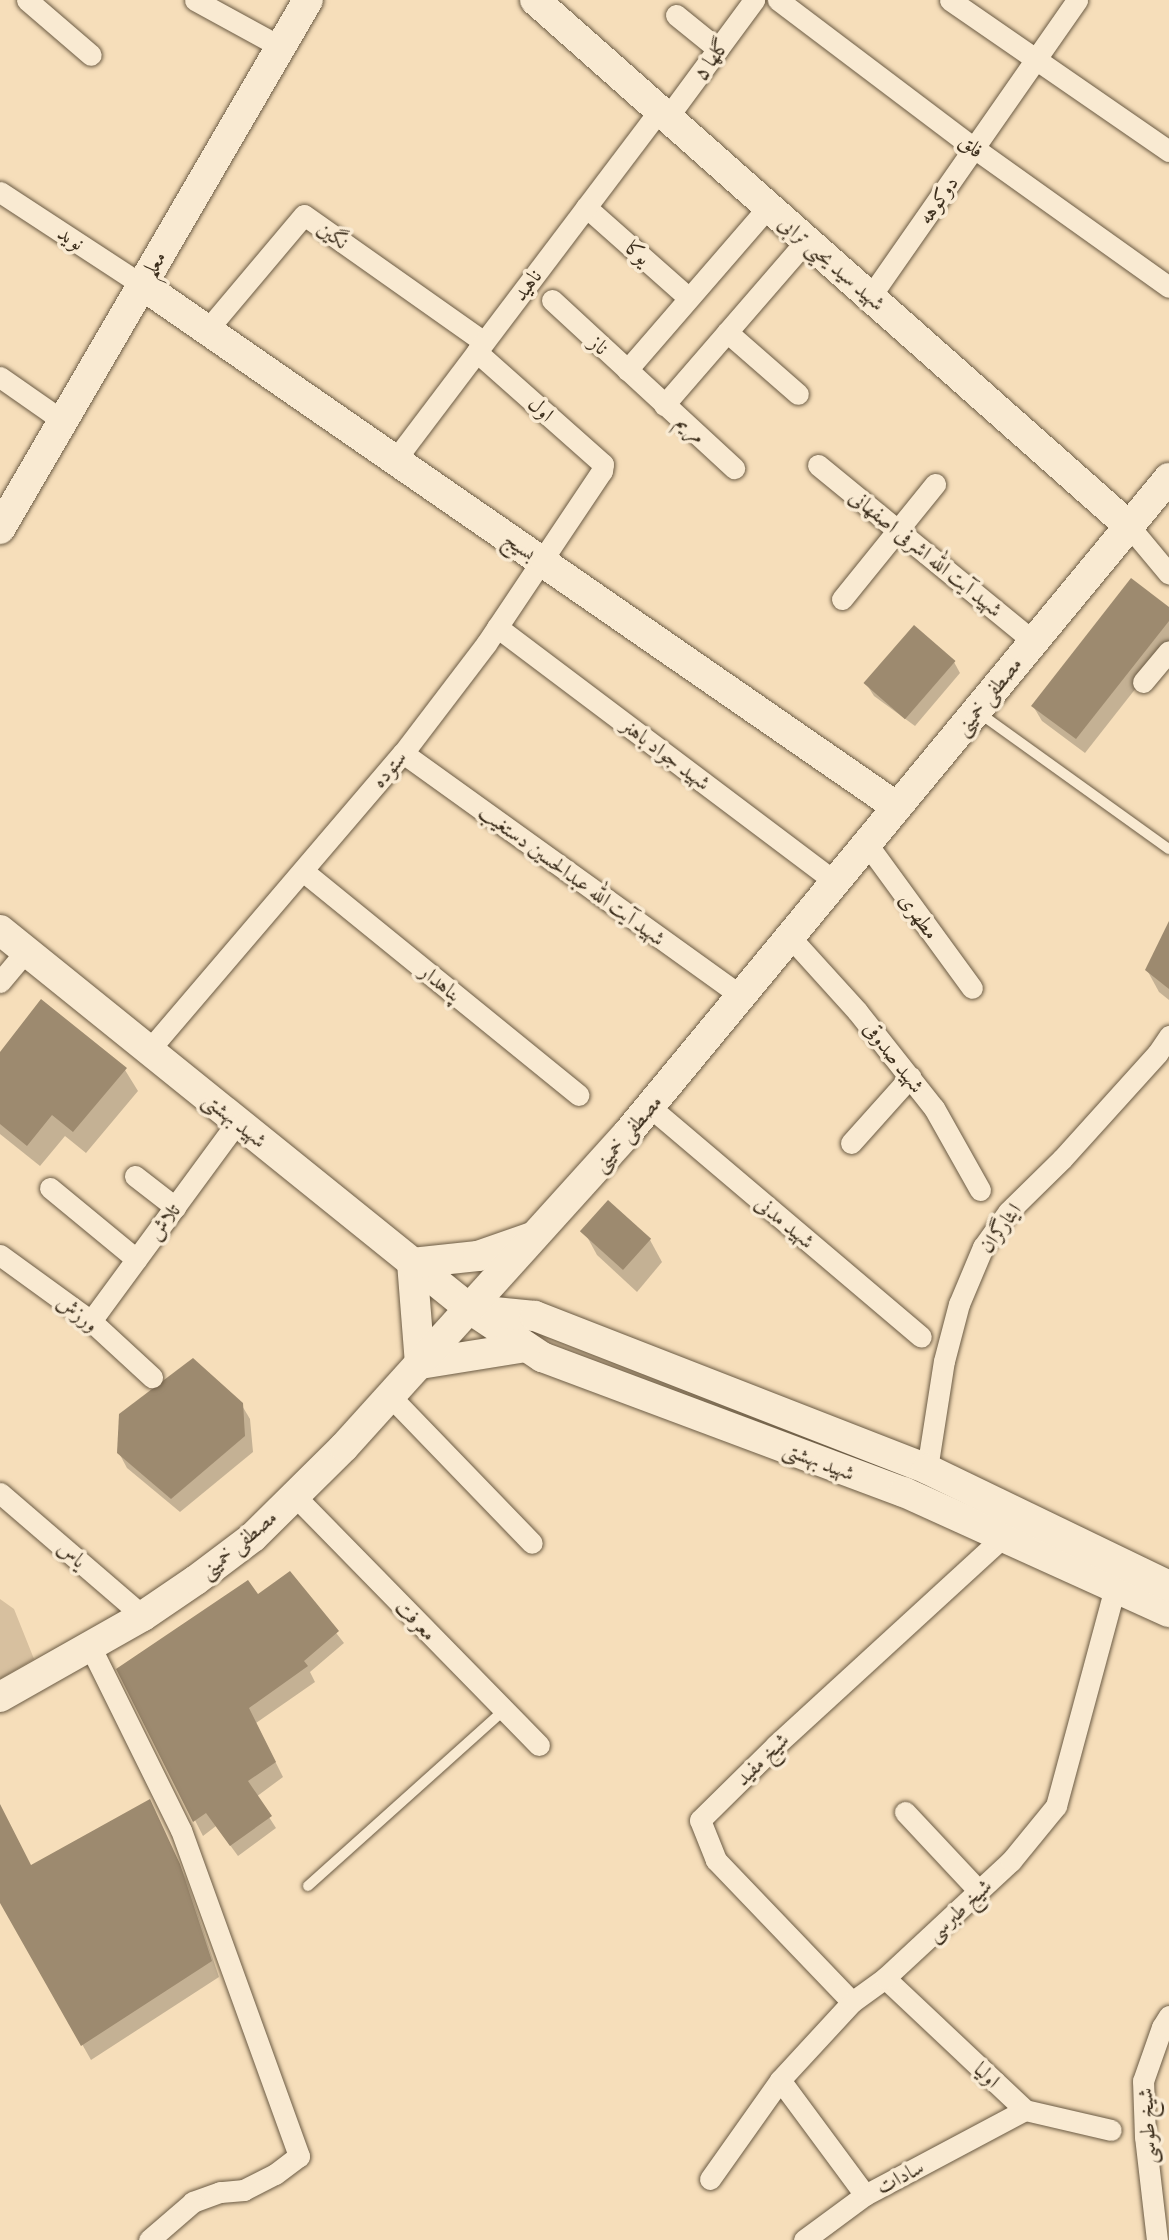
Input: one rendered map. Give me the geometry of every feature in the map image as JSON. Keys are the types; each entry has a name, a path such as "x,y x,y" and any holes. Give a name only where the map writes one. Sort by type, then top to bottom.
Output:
{"main road":[{"name":"معلم","path":"0,529 308,0"},
{"name":"شهید سید یحیی ترابی","path":"535,0 1129,526"},
{"name":"بسیج","path":"142,285 897,807"},
{"name":"مصطفی خمینی","path":"0,1697 143,1616 253,1536 390,1396 650,1107 1169,478"},
{"name":"شهید بهشتی","path":"0,930 470,1309 542,1357 904,1492 1169,1612"},
{"path":"526,1347 420,1364 412,1263 478,1256 533,1237"},
{"name":"شهید بهشتی","path":"470,1309 534,1316 927,1469 1169,1586"}],"street":[{"path":"27,0 91,55"},
{"path":"195,0 281,47"},
{"name":"گلها ۵","path":"663,115 718,49 754,0"},
{"name":"فلق","path":"778,0 974,148 1169,287"},
{"path":"950,0 1169,151"},
{"name":"دوکوهه","path":"870,297 1077,0"},
{"path":"676,15 718,49"},
{"name":"ناهید","path":"395,460 586,207 663,115"},
{"name":"نوید","path":"0,192 142,285"},
{"name":"یوکا","path":"586,207 689,298"},
{"path":"627,370 768,207"},
{"name":"نگین","path":"207,330 304,215 481,347"},
{"path":"664,405 806,241"},
{"name":"ناز","path":"552,300 647,389"},
{"path":"727,332 798,394"},
{"name":"اول","path":"481,347 603,468"},
{"path":"0,377 63,421"},
{"name":"مریم","path":"647,389 734,468"},
{"name":"شهید آیت الله اشرفی اصفهانی","path":"818,465 1033,641"},
{"name":"ستوده","path":"149,1050 403,753 497,627 603,468"},
{"path":"842,599 935,484"},
{"path":"1129,526 1169,574"},
{"name":"شهید جواد باهنر","path":"497,627 836,882"},
{"path":"1143,682 1169,651"},
{"name":"شهید آیت الله عبدالحسین دستغیب","path":"403,753 741,996"},
{"name":"مطهری","path":"867,844 972,988"},
{"name":"پناهدار","path":"303,871 579,1096"},
{"name":"شهید صدوقی","path":"790,937 858,1012 934,1108 979,1190"},
{"path":"0,982 26,951"},
{"name":"ایثارگران","path":"927,1469 944,1360 959,1304 983,1247 1008,1212 1165,1052"},
{"path":"851,1143 910,1077"},
{"name":"شهید مدنی","path":"650,1107 921,1337"},
{"name":"تلاش","path":"91,1321 237,1122"},
{"path":"135,1176 175,1207"},
{"path":"50,1188 136,1259"},
{"name":"ورزش","path":"0,1255 91,1321 152,1377"},
{"path":"390,1396 532,1543"},
{"name":"یاس","path":"0,1493 143,1616"},
{"name":"معرفت","path":"294,1495 538,1745"},
{"name":"شیخ مفید","path":"852,2002 716,1860 700,1820 776,1745 1003,1537"},
{"name":"شیخ طبرسی","path":"710,2179 780,2080 852,2002 885,1978 1012,1861 1056,1806 1115,1588"},
{"path":"90,1646 181,1830 299,2156 275,2175 244,2190 220,2192 193,2202 149,2240"},
{"path":"905,1812 979,1891"},
{"name":"اولیا","path":"885,1978 1025,2110"},
{"name":"شیخ طوسی","path":"1157,2240 1145,2137 1143,2081 1166,2029"},
{"name":"سادات","path":"780,2080 865,2195 1025,2110"},
{"path":"1025,2110 1111,2130"},
{"path":"804,2240 865,2195"}],"lane":[{"path":"976,710 1169,849"},
{"path":"308,1886 504,1710"}],"shaded area":[{"path":"0,1599 14,1609 34,1659 0,1679"}],"building":[{"path":"1131,578 1169,607 1169,621 1076,739 1031,706"},
{"path":"914,625 956,661 905,719 863,683"},
{"path":"1169,921 1169,989 1145,970"},
{"path":"41,999 127,1068 73,1132 52,1115 27,1146 0,1124 0,1052"},
{"path":"608,1200 651,1239 623,1270 580,1231"},
{"path":"193,1358 243,1403 245,1436 171,1499 117,1453 119,1414"},
{"path":"290,1571 339,1631 304,1661 308,1666 249,1708 276,1762 248,1781 272,1816 230,1846 206,1813 193,1822 116,1669 248,1580 258,1594"},
{"path":"150,1799 180,1864 212,1961 81,2046 0,1903 0,1804 31,1865"}]}
